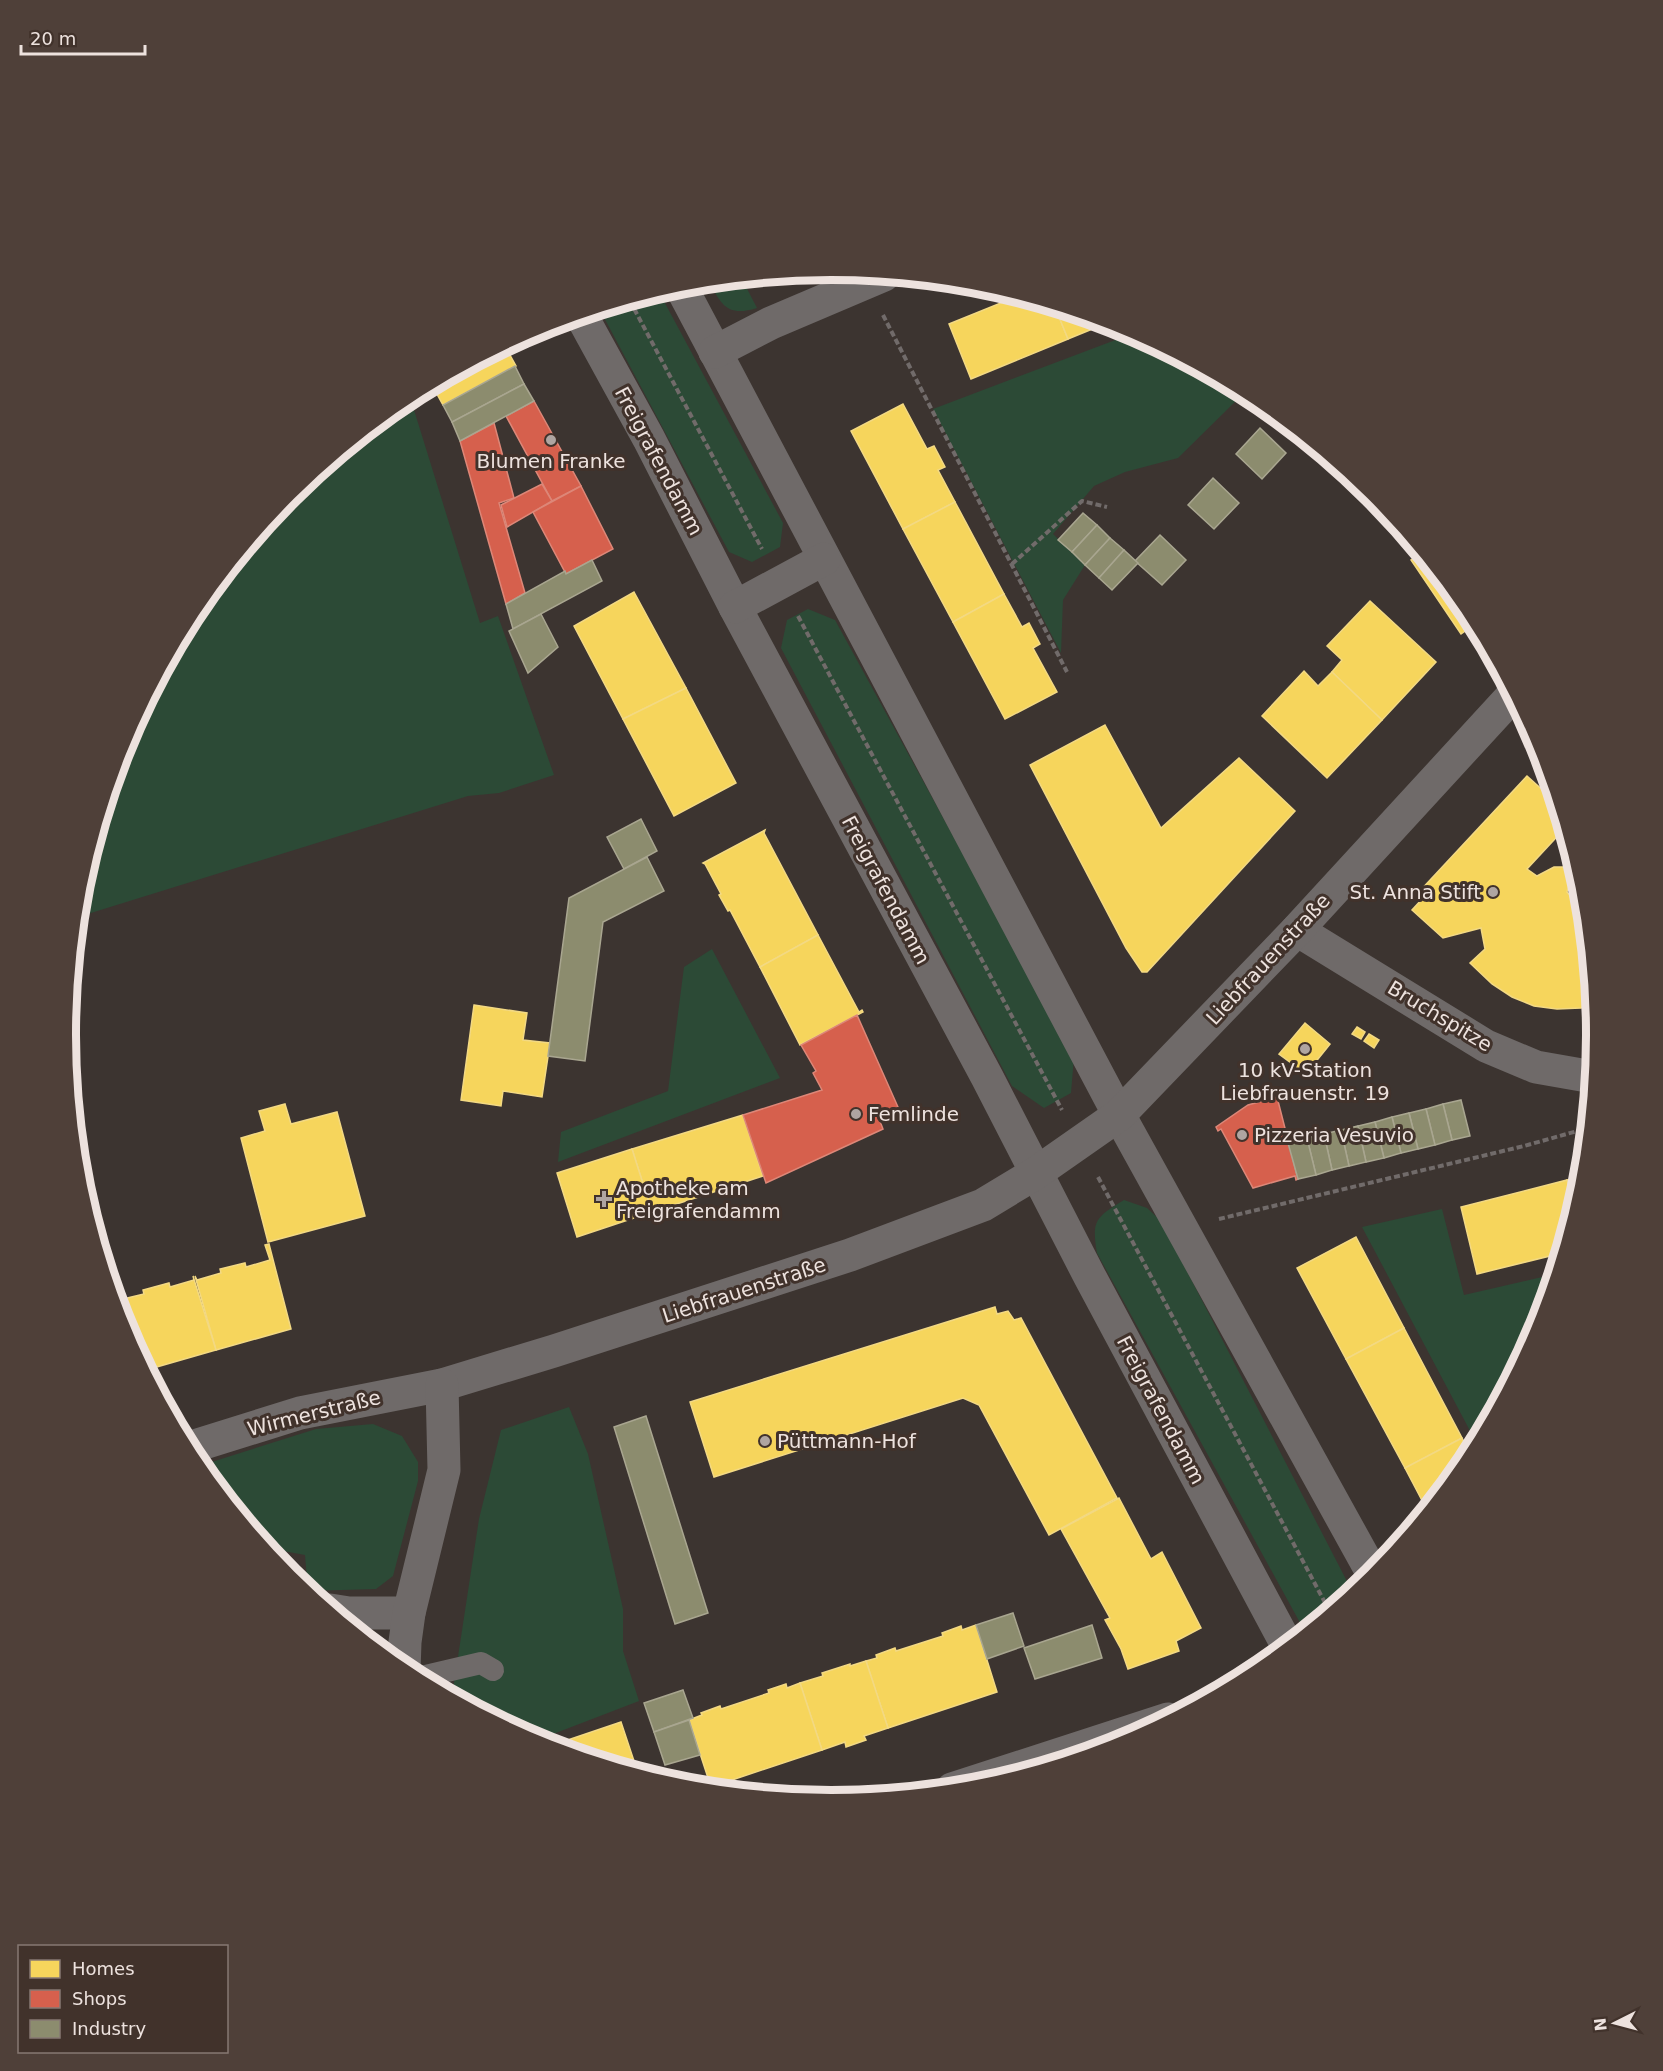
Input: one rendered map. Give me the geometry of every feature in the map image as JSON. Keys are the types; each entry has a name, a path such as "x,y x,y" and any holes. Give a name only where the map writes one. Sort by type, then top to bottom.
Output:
{"street":[{"path":"714,352 771,323 869,282"},
{"path":"685,295 1119,1115 1368,1566"},
{"name":"Freigrafendamm","path":"585,322 649,439 735,607 1284,1639"},
{"path":"735,607 824,559"},
{"name":"Liebfrauenstraße","path":"1119,1115 1297,930 1508,700"},
{"name":"Bruchspitze","path":"1297,930 1486,1046 1536,1067 1585,1076"},
{"path":"1036,1173 1119,1115"},
{"name":"Liebfrauenstraße","path":"442,1385 646,1322 850,1255 983,1204 1036,1173"},
{"path":"404,1658 409,1613 444,1470 442,1385"},
{"name":"Wirmerstraße","path":"198,1445 300,1413 442,1385"},
{"path":"347,1614 409,1613"},
{"path":"1024,1766 1086,1746"}],"lane":[{"path":"431,1675 481,1663 493,1670"}],"path":[{"path":"876,282 1012,564 1067,672"},
{"path":"633,307 1326,1605"},
{"path":"1012,564 1082,501 1107,507"},
{"path":"1182,1228 1524,1146 1580,1130"}],"green space":[{"path":"745,286 757,308 732,310 714,290"},
{"path":"663,300 783,523 780,547 752,562 729,552 603,316"},
{"path":"1120,338 1165,358 1237,400 1178,458 1125,472 1094,486 1053,534 1085,565 1063,600 1061,653 933,409"},
{"path":"413,407 480,623 498,616 554,775 499,793 468,796 87,914 102,840 134,747 154,702 204,616 264,538 298,502 334,468"},
{"path":"808,609 835,620 1074,1057 1071,1093 1044,1108 1012,1086 781,648 787,620"},
{"path":"712,949 780,1078 558,1162 561,1132 668,1091 684,967"},
{"path":"1124,1200 1147,1208 1161,1221 1349,1584 1301,1625 1097,1253 1096,1226 1102,1215"},
{"path":"1442,1209 1464,1295 1547,1276 1509,1369 1472,1434 1362,1227"},
{"path":"569,1407 588,1454 623,1609 623,1651 639,1701 550,1735 498,1713 453,1688 479,1519 501,1430"},
{"path":"373,1424 402,1436 418,1462 418,1481 393,1576 376,1589 321,1591 307,1577 305,1555 281,1550 233,1495 210,1463 316,1429"}],"building: Homes":[{"path":"1005,301 1059,316 1068,339 971,379 949,324"},
{"path":"1059,316 1094,328 1068,339"},
{"path":"509,353 516,366 443,405 436,393"},
{"path":"903,404 927,449 934,446 945,467 938,470 955,502 903,529 851,431"},
{"path":"955,502 1004,594 953,622 903,529"},
{"path":"1415,557 1430,576 1467,629 1461,634 1411,560"},
{"path":"634,592 686,688 623,719 574,626"},
{"path":"1004,594 1022,627 1029,623 1040,644 1033,648 1057,692 1005,719 953,622"},
{"path":"1370,601 1436,662 1382,720 1332,672 1342,660 1327,646"},
{"path":"1304,671 1318,686 1332,672 1382,720 1327,778 1262,716"},
{"path":"686,688 736,783 674,816 623,719"},
{"path":"1105,725 1161,828 1239,758 1295,811 1147,972 1142,972 1126,948 1030,765"},
{"name":"St. Anna Stift","path":"1527,776 1546,793 1559,834 1527,869 1537,876 1554,867 1567,867 1570,879 1567,892 1574,900 1573,909 1576,912 1580,937 1585,1007 1557,1009 1534,1006 1512,997 1492,984 1470,963 1485,949 1481,928 1443,938 1412,910 1423,898 1418,893"},
{"path":"765,830 764,833 818,935 760,967 703,863"},
{"path":"818,935 859,1012 862,1010 863,1012 800,1045 760,967"},
{"path":"474,1005 527,1013 523,1040 550,1043 542,1097 503,1091 501,1106 461,1100"},
{"name":"10 kV-Station Liebfrauenstr. 19","path":"1305,1023 1330,1044 1306,1074 1279,1054"},
{"path":"1357,1027 1365,1032 1361,1039 1352,1034"},
{"path":"1369,1034 1379,1040 1374,1048 1364,1041"},
{"path":"285,1104 291,1124 337,1112 365,1216 268,1242 241,1138 265,1131 259,1111"},
{"path":"743,1115 763,1176 652,1212 632,1149"},
{"path":"632,1149 652,1212 577,1237 557,1173"},
{"path":"1573,1179 1570,1191 1567,1180"},
{"path":"1567,1180 1570,1191 1553,1255 1477,1274 1461,1207"},
{"path":"1356,1237 1404,1328 1346,1359 1297,1268"},
{"path":"269,1244 291,1329 216,1350 195,1276 197,1280 221,1273 220,1269 245,1263 246,1267 270,1260 265,1245"},
{"path":"193,1276 216,1350 153,1368 125,1299 144,1294 143,1290 169,1283 170,1287 194,1280"},
{"name":"Püttmann-Hof","path":"995,1307 997,1314 1008,1311 1014,1320 1021,1318 1117,1498 1049,1535 979,1405 963,1398 714,1477 690,1402"},
{"path":"1404,1328 1462,1438 1405,1468 1346,1359"},
{"path":"1462,1438 1465,1445 1423,1503 1405,1468"},
{"path":"1119,1498 1151,1559 1162,1552 1201,1628 1176,1641 1179,1651 1128,1669 1121,1649 1105,1620 1110,1618 1061,1529"},
{"path":"976,1625 997,1692 888,1728 866,1661 895,1648 896,1651 943,1636 942,1633 961,1626 962,1630"},
{"path":"866,1661 888,1728 864,1736 866,1740 846,1747 845,1742 822,1750 800,1683 823,1676 822,1673"},
{"path":"800,1683 822,1750 724,1783 709,1780 689,1720 720,1706 721,1709 769,1693 768,1690 786,1684 787,1688"},
{"path":"621,1722 635,1765 589,1750 565,1741"}],"building: Shops":[{"path":"534,401 581,486 552,501 506,416"},
{"path":"494,423 514,498 499,503 525,593 506,604 460,441"},
{"path":"542,484 552,501 507,527 501,505"},
{"path":"581,486 613,549 566,574 533,512"},
{"path":"857,1015 898,1107 878,1116 883,1129 766,1183 743,1115 822,1090 813,1073 816,1071 801,1045"},
{"path":"1277,1097 1298,1179 1296,1180 1295,1176 1253,1188 1221,1129 1218,1131 1216,1127 1248,1105"}],"building: Industry":[{"path":"515,366 524,384 452,422 443,405"},
{"path":"524,384 534,401 460,441 452,422"},
{"path":"1260,428 1286,453 1262,479 1236,454"},
{"path":"1213,478 1239,503 1214,529 1188,505"},
{"path":"1083,513 1097,525 1072,552 1058,540"},
{"path":"1097,525 1110,538 1085,565 1072,552"},
{"path":"1160,535 1186,560 1162,585 1135,561"},
{"path":"1110,538 1124,550 1099,578 1085,565"},
{"path":"1124,550 1138,563 1112,590 1099,578"},
{"path":"592,560 602,581 513,629 506,604 565,571 566,574"},
{"path":"541,614 558,647 528,673 509,631"},
{"path":"641,819 657,851 624,869 607,837"},
{"path":"647,857 664,891 603,922 585,1061 548,1056 569,898"},
{"path":"1461,1100 1470,1136 1452,1140 1443,1104"},
{"path":"1443,1104 1452,1140 1435,1145 1426,1109"},
{"path":"1426,1109 1435,1145 1418,1149 1409,1113"},
{"path":"1409,1113 1418,1149 1401,1153 1392,1117"},
{"path":"1392,1117 1401,1153 1384,1158 1375,1122"},
{"path":"1375,1122 1384,1158 1366,1162 1358,1126"},
{"path":"1358,1126 1366,1162 1349,1166 1341,1130"},
{"path":"1341,1130 1349,1166 1332,1170 1324,1134"},
{"path":"1324,1134 1332,1170 1316,1175 1307,1138"},
{"path":"1307,1138 1316,1175 1298,1179 1288,1143"},
{"path":"646,1416 708,1613 675,1624 614,1427"},
{"path":"1013,1613 1024,1646 987,1659 976,1625"},
{"path":"1092,1625 1102,1658 1035,1679 1024,1648"},
{"path":"683,1690 693,1718 654,1732 644,1703"},
{"path":"689,1720 700,1755 665,1765 654,1732"}],"place":[{"name":"Blumen Franke","path":"551,440"},
{"name":"St. Anna Stift","path":"1493,892"},
{"name":"10 kV-Station Liebfrauenstr. 19","path":"1305,1049"},
{"name":"Femlinde","path":"856,1114"},
{"name":"Pizzeria Vesuvio","path":"1242,1135"},
{"name":"Apotheke am Freigrafendamm","path":"604,1199"},
{"name":"Püttmann-Hof","path":"765,1441"}]}
